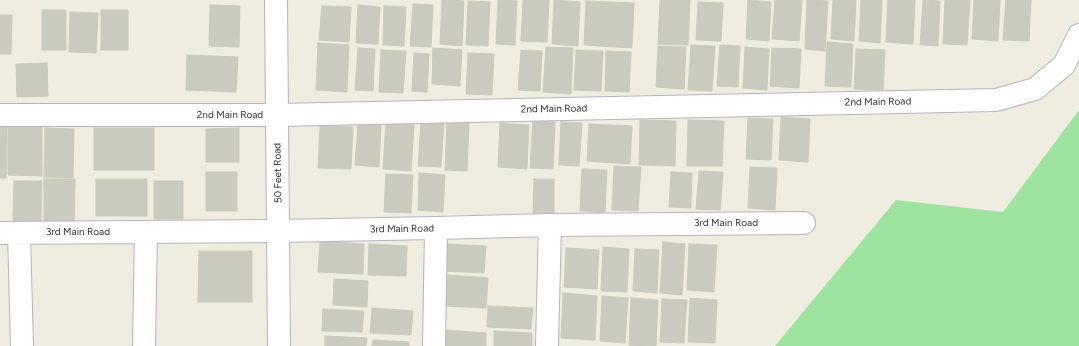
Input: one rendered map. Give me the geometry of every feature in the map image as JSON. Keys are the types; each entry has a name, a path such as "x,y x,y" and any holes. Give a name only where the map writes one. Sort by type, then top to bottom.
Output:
{"street":[{"name":"50 Feet Road","path":"276,0 279,346"},
{"name":"2nd Main Road","path":"0,115 277,115 996,100 1035,89 1064,65 1079,34"},
{"name":"3rd Main Road","path":"10,233 278,231 550,225 804,223"},
{"path":"547,346 550,225"},
{"path":"434,346 436,228"},
{"path":"144,346 146,232"},
{"path":"10,233 22,346"}],"green space":[{"path":"1079,110 1079,346 775,346 896,200 1003,212"}],"building":[{"path":"442,0 464,1 462,46 440,44"},
{"path":"498,0 517,1 515,45 496,44"},
{"path":"523,0 549,0 547,42 521,41"},
{"path":"554,0 580,2 578,46 552,44"},
{"path":"660,0 690,0 688,45 658,44"},
{"path":"748,0 771,2 769,41 746,39"},
{"path":"775,0 802,0 799,41 772,39"},
{"path":"807,0 828,1 825,51 805,49"},
{"path":"833,0 856,0 854,41 831,39"},
{"path":"861,0 882,0 880,43 859,41"},
{"path":"888,0 915,0 913,44 886,42"},
{"path":"923,0 940,1 938,46 920,45"},
{"path":"945,0 970,0 967,45 943,44"},
{"path":"974,0 1000,0 998,41 972,39"},
{"path":"1006,0 1031,0 1029,41 1003,40"},
{"path":"468,1 490,2 488,46 466,45"},
{"path":"586,1 634,3 632,48 584,45"},
{"path":"698,2 723,3 721,41 696,40"},
{"path":"413,4 433,5 431,47 410,46"},
{"path":"210,5 240,6 239,47 209,46"},
{"path":"358,5 380,7 378,44 356,43"},
{"path":"322,6 351,7 349,42 319,40"},
{"path":"384,6 406,7 404,46 383,45"},
{"path":"42,10 66,10 66,50 42,50"},
{"path":"101,10 128,10 128,50 101,50"},
{"path":"70,12 98,13 96,53 69,52"},
{"path":"0,15 12,15 11,54 0,54"},
{"path":"827,42 853,44 851,87 825,86"},
{"path":"318,43 349,45 347,92 316,90"},
{"path":"691,45 715,46 712,91 688,90"},
{"path":"720,45 740,46 738,87 717,86"},
{"path":"658,46 686,47 684,89 656,87"},
{"path":"546,47 573,48 571,94 543,92"},
{"path":"745,47 769,49 767,90 743,88"},
{"path":"358,48 375,49 373,91 355,90"},
{"path":"433,48 462,50 460,86 432,84"},
{"path":"772,48 801,49 799,88 770,86"},
{"path":"856,49 885,50 883,90 854,89"},
{"path":"381,50 406,51 403,93 379,92"},
{"path":"521,50 542,51 540,91 518,90"},
{"path":"576,50 603,51 601,91 574,90"},
{"path":"606,51 631,52 629,92 605,91"},
{"path":"414,53 429,54 427,92 412,91"},
{"path":"468,53 494,54 492,95 466,94"},
{"path":"187,55 238,57 236,92 186,90"},
{"path":"47,63 48,96 17,97 16,64"},
{"path":"781,117 810,119 808,162 779,160"},
{"path":"748,118 773,119 771,160 746,159"},
{"path":"640,120 676,121 675,166 639,165"},
{"path":"688,120 724,121 722,166 687,166"},
{"path":"533,121 555,122 553,169 530,168"},
{"path":"447,122 469,123 467,171 445,170"},
{"path":"561,122 582,123 579,166 559,165"},
{"path":"386,123 414,125 411,171 383,169"},
{"path":"421,123 444,123 441,167 418,166"},
{"path":"500,123 529,125 527,169 498,167"},
{"path":"8,124 42,124 42,176 8,175"},
{"path":"358,124 381,125 379,167 355,165"},
{"path":"589,124 632,126 630,164 587,161"},
{"path":"0,125 7,125 6,178 0,178"},
{"path":"320,126 353,127 351,169 318,168"},
{"path":"45,128 74,129 73,178 44,177"},
{"path":"94,128 154,128 154,170 94,170"},
{"path":"239,128 239,162 206,162 206,129"},
{"path":"614,166 641,167 638,211 612,210"},
{"path":"750,167 777,168 775,210 748,208"},
{"path":"582,169 607,170 605,213 580,211"},
{"path":"699,171 723,172 720,210 696,209"},
{"path":"206,172 237,172 237,211 206,211"},
{"path":"671,172 692,173 691,208 669,207"},
{"path":"419,173 445,175 443,212 418,210"},
{"path":"386,174 413,175 411,213 384,212"},
{"path":"44,179 75,179 74,222 44,221"},
{"path":"96,179 147,179 147,216 96,216"},
{"path":"534,179 554,179 554,213 533,213"},
{"path":"14,181 42,181 41,222 13,222"},
{"path":"154,181 183,181 183,219 154,219"},
{"path":"320,241 364,244 363,274 318,272"},
{"path":"663,242 685,244 682,295 660,293"},
{"path":"369,244 407,246 406,276 368,275"},
{"path":"443,244 486,246 484,273 442,271"},
{"path":"689,244 717,245 714,292 687,290"},
{"path":"603,247 629,249 627,292 601,291"},
{"path":"566,248 599,250 597,289 564,287"},
{"path":"635,249 659,250 657,293 633,291"},
{"path":"199,251 252,251 252,302 198,302"},
{"path":"448,275 488,278 486,308 446,306"},
{"path":"334,279 368,281 367,307 333,305"},
{"path":"563,293 597,296 595,340 561,338"},
{"path":"602,296 628,298 625,343 600,341"},
{"path":"631,298 658,300 656,346 629,345"},
{"path":"690,298 717,300 715,343 688,342"},
{"path":"662,299 687,300 684,343 660,342"},
{"path":"488,306 533,308 531,329 487,327"},
{"path":"372,308 413,311 411,335 370,333"},
{"path":"323,309 364,311 362,332 322,331"},
{"path":"446,330 486,333 486,346 445,346"},
{"path":"494,331 532,333 532,346 494,346"},
{"path":"325,336 367,338 366,346 325,346"},
{"path":"373,340 409,342 409,346 372,346"}]}
